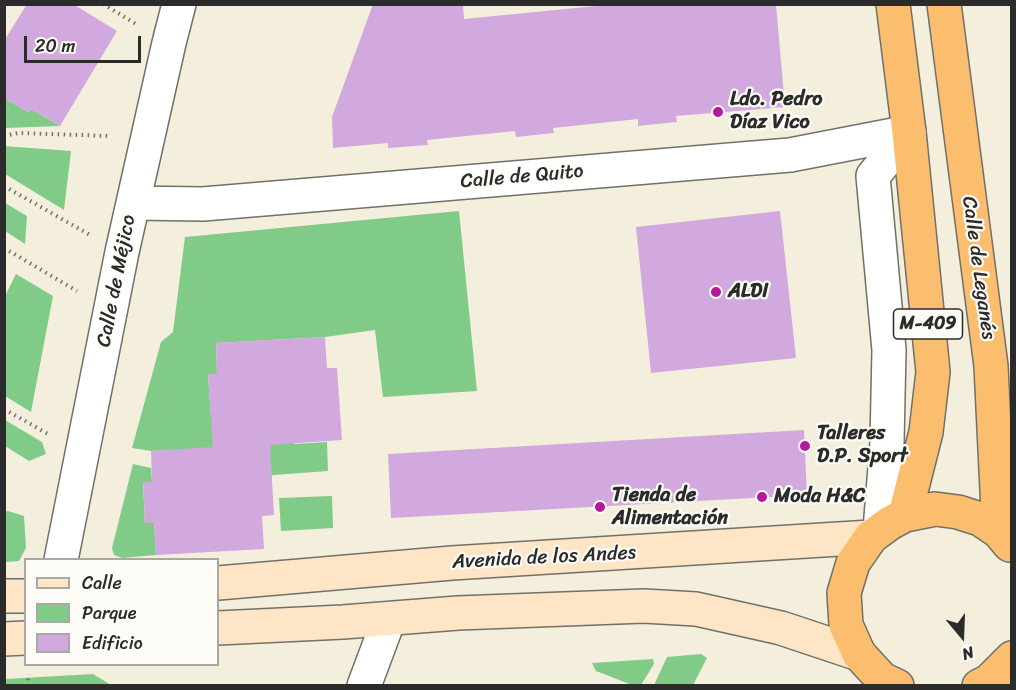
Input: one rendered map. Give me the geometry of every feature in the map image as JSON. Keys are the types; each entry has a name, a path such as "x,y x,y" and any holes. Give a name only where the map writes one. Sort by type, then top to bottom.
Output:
{"highway":[{"name":"M-409","path":"887,683 859,654 846,625 844,593 853,563 885,527 926,432 933,372 909,132 893,4"},
{"name":"Calle de Leganés","path":"944,4 991,366 1005,539"},
{"name":"M-409","path":"885,527 935,509 958,512 980,519 1005,539"},
{"path":"985,684 1011,658"}],"main road":[{"name":"Avenida de los Andes","path":"219,583 885,527"},
{"path":"4,596 24,596"},
{"path":"219,627 458,613 644,606 696,609 782,628 859,654"},
{"path":"4,639 24,638"}],"street":[{"name":"Calle de Méjico","path":"61,558 122,252 179,4"},
{"name":"Calle de Quito","path":"133,203 203,204 790,155 909,132"},
{"path":"885,527 889,350 873,176 909,132"},
{"path":"364,686 389,618"}],"path":[{"path":"4,136 18,133 148,137"},
{"path":"4,186 58,219 122,252"},
{"path":"4,248 111,311"},
{"path":"4,410 83,453"}],"green space":[{"path":"4,98 28,112 31,109 60,126 5,128"},
{"path":"4,146 71,151 64,210 5,174"},
{"path":"5,203 27,216 25,244 5,231"},
{"path":"459,211 477,391 383,397 375,330 325,337 216,343 217,374 208,375 211,415 222,448 151,451 132,448 161,342 173,332 185,237"},
{"path":"16,274 53,296 31,412 5,396 5,296"},
{"path":"292,410 294,444 327,442 328,471 261,476 257,413"},
{"path":"5,420 42,442 46,454 29,461 5,446"},
{"path":"133,464 151,468 152,482 143,483 145,523 154,523 156,555 122,558 114,555 112,548"},
{"path":"332,496 333,528 281,531 279,498"},
{"path":"5,512 24,516 26,548 19,561 5,562"},
{"path":"701,654 707,658 693,685 654,685 667,657"},
{"path":"653,659 654,664 641,685 632,685 596,671 592,663"},
{"path":"93,674 111,685 5,685 5,679"}],"building":[{"path":"27,4 73,4 117,31 60,126 31,109 28,112 4,98 4,41"},
{"path":"373,4 463,4 464,19 616,4 776,4 785,107 676,116 677,122 638,126 638,119 553,128 554,133 516,137 515,131 427,140 428,145 388,148 388,143 333,148 332,117"},
{"name":"ALDI","path":"780,211 796,358 651,373 636,227"},
{"path":"325,337 327,368 337,368 342,440 270,445 274,515 262,516 264,549 156,555 154,523 145,523 143,482 152,482 151,451 213,447 208,374 217,374 216,343"},
{"path":"804,430 807,495 391,518 388,454"}],"place":[{"name":"Ldo. Pedro Díaz Vico","path":"718,112"},
{"name":"ALDI","path":"716,292"},
{"name":"Talleres D.P. Sport","path":"805,446"},
{"name":"Moda H&C","path":"762,497"},
{"name":"Tienda de Alimentación","path":"600,507"}]}
